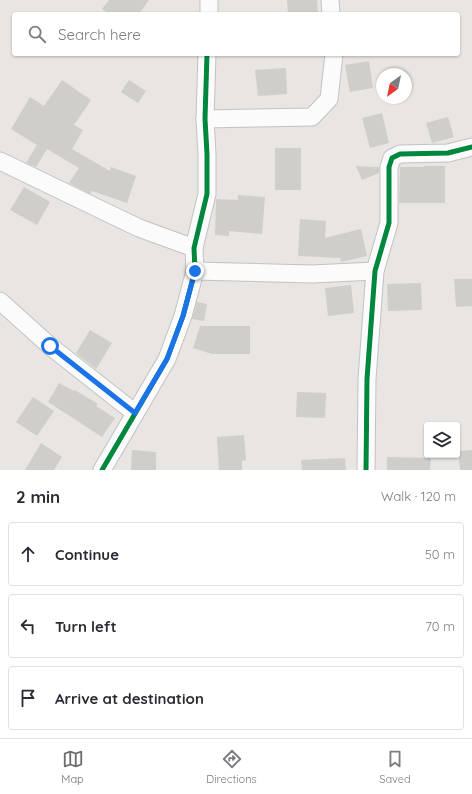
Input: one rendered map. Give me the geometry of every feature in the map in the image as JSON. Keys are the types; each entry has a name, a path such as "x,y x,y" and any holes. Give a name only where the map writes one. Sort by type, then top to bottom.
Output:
{"street":[{"path":"209,0 209,12"},
{"path":"330,0 331,12"},
{"path":"102,470 167,359 183,316 195,271 194,248 208,194 205,120 207,56"},
{"path":"205,120 312,117 329,99 334,56"},
{"path":"366,470 368,380 375,272 390,223 389,167 392,158 400,154 448,153 472,147"},
{"path":"0,161 138,228 194,248"},
{"path":"195,271 312,274 375,272"},
{"path":"0,301 50,346 135,413"}],"building":[{"path":"109,0 149,0 140,12 106,12 102,9"},
{"path":"287,0 317,0 318,12 288,12"},
{"path":"369,61 373,88 350,92 345,65"},
{"path":"286,68 287,94 258,96 255,70"},
{"path":"62,80 91,100 74,125 83,130 72,149 110,171 111,167 136,176 127,203 92,191 90,194 69,183 79,168 47,149 36,167 26,163 37,145 11,129 30,97 44,106"},
{"path":"129,80 146,91 138,103 121,92"},
{"path":"382,113 389,143 370,148 362,118"},
{"path":"448,117 454,137 432,143 426,123"},
{"path":"275,148 301,148 301,190 275,190"},
{"path":"356,166 379,167 379,173 362,180"},
{"path":"445,166 445,203 399,203 400,167"},
{"path":"24,187 50,202 37,225 10,210"},
{"path":"238,195 265,197 262,234 229,231 229,236 215,235 216,199 238,200"},
{"path":"300,219 326,221 325,238 361,229 367,256 341,262 340,258 298,256"},
{"path":"454,279 472,279 472,306 456,307"},
{"path":"421,283 422,310 388,311 387,284"},
{"path":"351,285 354,313 328,316 325,288"},
{"path":"197,302 207,304 204,321 192,319"},
{"path":"200,326 250,326 250,354 212,354 193,348"},
{"path":"90,330 112,343 96,369 76,353"},
{"path":"59,383 74,391 75,390 98,404 96,406 115,418 102,437 48,402"},
{"path":"297,392 326,393 325,418 296,417"},
{"path":"33,397 54,411 37,436 16,422"},
{"path":"244,435 246,460 242,461 242,470 219,470 217,437"},
{"path":"41,443 62,457 54,470 25,470"},
{"path":"132,450 156,452 156,470 131,470"},
{"path":"472,450 472,470 460,470 459,458 460,458 460,451"},
{"path":"387,457 431,458 430,470 387,470"},
{"path":"345,458 346,470 302,470 301,460"}],"cycle path":[{"path":"102,470 167,359 183,316 195,271 194,248 207,194 205,119 207,56"},
{"path":"366,470 367,379 375,271 389,223 389,167 392,158 400,154 448,153 472,147"}],"route":[{"path":"50,346 135,413 167,359 183,316 195,271"}]}
